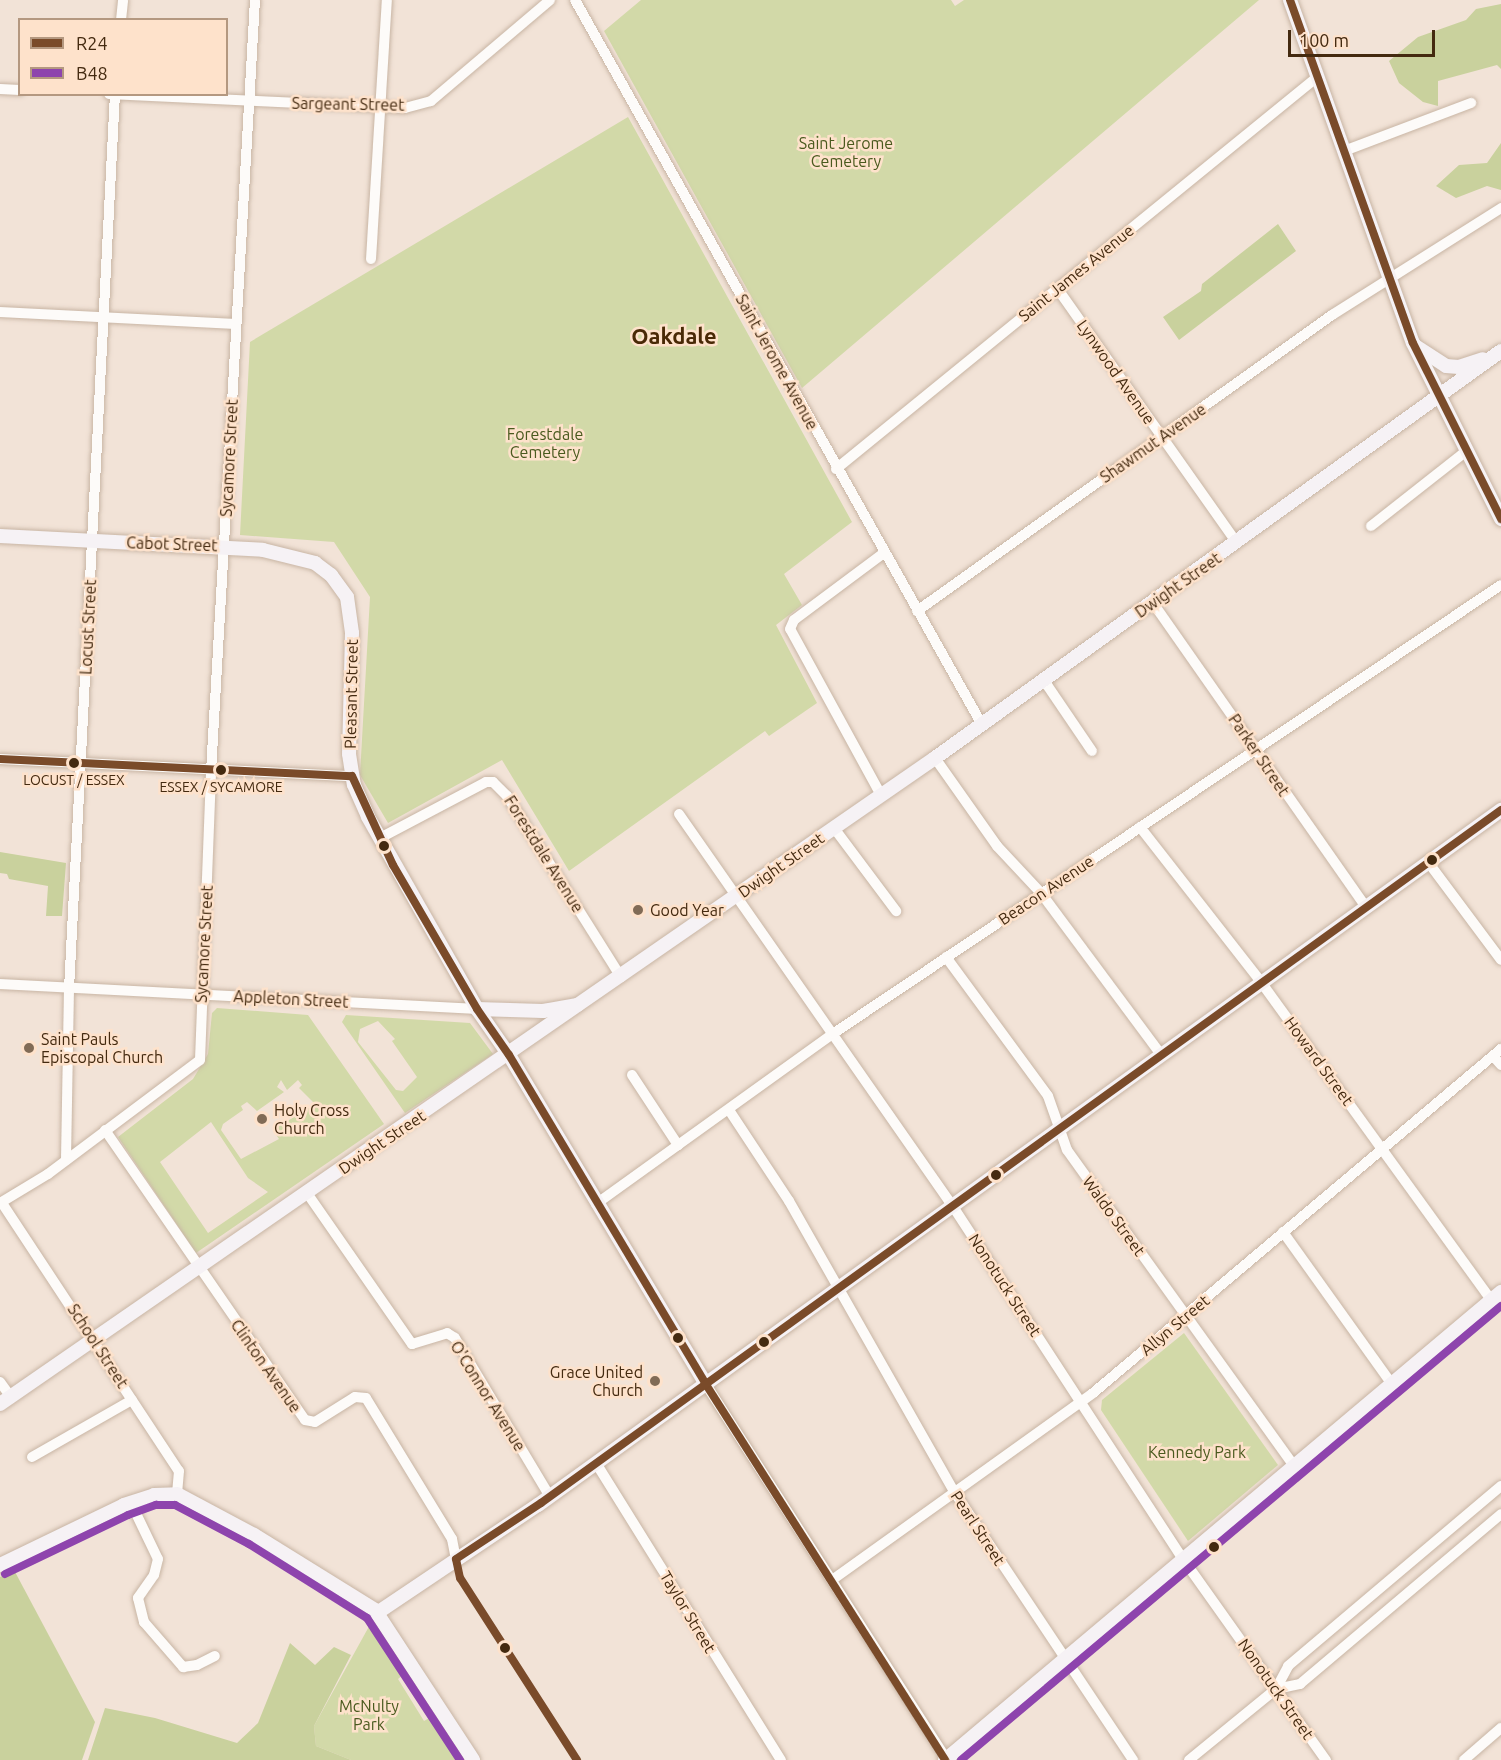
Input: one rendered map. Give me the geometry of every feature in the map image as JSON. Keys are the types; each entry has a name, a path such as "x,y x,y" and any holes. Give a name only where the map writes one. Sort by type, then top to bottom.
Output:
{"main road":[{"path":"1290,0 1316,78 1413,343 1438,399 1501,519"},
{"path":"1413,343 1427,357 1446,366 1459,367 1501,351"},
{"name":"Dwight Street","path":"5,1401 509,1055 935,758 1438,399 1501,351"},
{"name":"Cabot Street","path":"0,536 224,546 288,554 315,563 336,581"},
{"name":"Pleasant Street","path":"336,581 347,597 352,633 349,754 352,776 380,838 477,1009 509,1055 705,1383"},
{"path":"377,1613 550,1497 1160,1053 1501,810"},
{"name":"Appleton Street","path":"477,1009 543,1011 581,1004"},
{"path":"946,1760 1496,1296"},
{"path":"0,1566 131,1503 154,1495 177,1494 254,1535 377,1613 473,1760"}],"street":[{"path":"121,18 123,0"},
{"name":"Sycamore Street","path":"105,1130 200,1060 200,994 211,772 255,0"},
{"path":"371,259 387,0"},
{"name":"Sargeant Street","path":"138,96 405,108 431,101 550,0"},
{"name":"Saint Jerome Avenue","path":"575,0 836,469 981,723"},
{"name":"Saint James Avenue","path":"836,469 1316,78"},
{"path":"0,89 18,90"},
{"name":"Locust Street","path":"66,1160 69,989 115,96"},
{"path":"1344,151 1471,103"},
{"name":"Shawmut Avenue","path":"917,610 1390,278 1501,208"},
{"name":"Lynwood Avenue","path":"1057,288 1237,543"},
{"path":"0,312 236,324"},
{"path":"1371,526 1465,452"},
{"path":"881,795 790,629 794,620 884,553"},
{"name":"Beacon Avenue","path":"596,1204 834,1033 1501,585"},
{"name":"Parker Street","path":"1153,603 1365,906"},
{"path":"1043,680 1092,751"},
{"path":"935,758 997,846 1041,893 1160,1053"},
{"path":"0,759 211,772 352,776"},
{"name":"Forestdale Avenue","path":"380,838 486,782 493,782 507,796 621,976"},
{"name":"Nonotuck Street","path":"679,814 952,1205 1183,1560 1326,1760"},
{"name":"Howard Street","path":"1140,827 1262,982 1382,1147 1496,1296"},
{"path":"834,828 896,911"},
{"path":"1428,862 1501,960"},
{"name":"Waldo Street","path":"946,957 1048,1096 1067,1150 1295,1467"},
{"name":"Appleton Street","path":"0,984 477,1009"},
{"path":"1497,1053 1501,1065"},
{"name":"Allyn Street","path":"832,1580 1082,1402 1186,1316 1382,1147 1497,1053"},
{"path":"632,1075 678,1145"},
{"name":"Pearl Street","path":"729,1110 789,1201 835,1288 955,1493 1133,1760"},
{"path":"1,1203 66,1160 105,1130"},
{"name":"Clinton Avenue","path":"105,1130 304,1420 315,1422 356,1397 366,1398 452,1539 456,1559"},
{"name":"O'Connor Avenue","path":"307,1193 412,1344 447,1333 455,1338 550,1497"},
{"name":"School Street","path":"1,1203 94,1338 179,1471 177,1494"},
{"path":"1283,1232 1392,1384"},
{"path":"0,1382 5,1401"},
{"name":"Pleasant Street","path":"705,1383 946,1760"},
{"path":"32,1457 132,1400"},
{"name":"Taylor Street","path":"597,1463 781,1760"},
{"path":"1189,1760 1276,1689 1288,1666 1501,1486"},
{"path":"131,1503 158,1559 154,1575 138,1598 144,1622 183,1666 197,1665 215,1656"},
{"path":"1276,1689 1300,1684 1501,1515"},
{"path":"1464,1760 1501,1728"}],"green space":[{"name":"Saint Jerome Cemetery","path":"641,0 951,0 955,6 964,0 1259,0 802,388 604,31"},
{"path":"1501,4 1501,69 1497,65 1438,81 1438,106 1423,102 1399,83 1389,61 1418,37 1466,20 1476,9"},
{"name":"Forestdale Cemetery","path":"628,117 852,522 784,574 802,605 776,625 817,703 769,736 765,731 569,871 502,760 388,823 360,775 370,597 334,542 240,535 250,342"},
{"path":"1501,143 1501,190 1487,186 1456,198 1436,186 1459,165 1487,163"},
{"path":"1278,224 1296,251 1179,340 1163,317 1201,291 1202,284"},
{"path":"0,852 66,863 62,916 46,916 48,886 9,879 7,874 0,873"},
{"path":"217,1008 308,1015 384,1124 196,1253 118,1137 193,1079 208,1054 212,1013","holes":["281,1080 287,1090 298,1080 302,1085 299,1088 315,1104 273,1130 279,1139 241,1159 221,1130 223,1124 243,1110 241,1106 247,1102 257,1111 284,1092 277,1087","211,1122 248,1178 268,1192 208,1233 160,1162"]},
{"path":"346,1015 470,1023 493,1054 405,1113 342,1022","holes":["378,1021 395,1039 392,1041 417,1077 403,1091 396,1090 358,1042 360,1029"]},
{"name":"Kennedy Park","path":"1184,1333 1278,1465 1188,1541 1101,1410 1102,1400"},
{"path":"14,1570 95,1722 82,1760 0,1760 0,1577"},
{"name":"McNulty Park","path":"372,1621 404,1674 398,1679 424,1721 431,1717 456,1760 351,1760 316,1746 314,1726"},
{"path":"290,1643 315,1665 334,1647 351,1655 314,1726 316,1746 351,1760 88,1760 105,1708 155,1718 237,1743 258,1723"}],"transit line":[{"name":"R24","path":"1290,0 1413,343 1501,519"},
{"name":"R24","path":"0,759 352,776 393,865 477,1009 509,1055 705,1383 945,1760"},
{"name":"R24","path":"577,1760 460,1578 456,1559 541,1503 1501,810"},
{"name":"B48","path":"961,1760 1501,1306"},
{"name":"B48","path":"5,1574 128,1515 156,1505 175,1505 249,1544 367,1618 460,1760"}],"place":[{"name":"LOCUST / ESSEX","path":"74,763"},
{"name":"ESSEX / SYCAMORE","path":"221,770"},
{"name":"Good Year","path":"638,910"},
{"name":"Saint Pauls Episcopal Church","path":"29,1048"},
{"name":"Holy Cross Church","path":"262,1119"},
{"name":"Grace United Church","path":"655,1381"}],"district":[{"name":"Oakdale","path":"674,336"}]}
